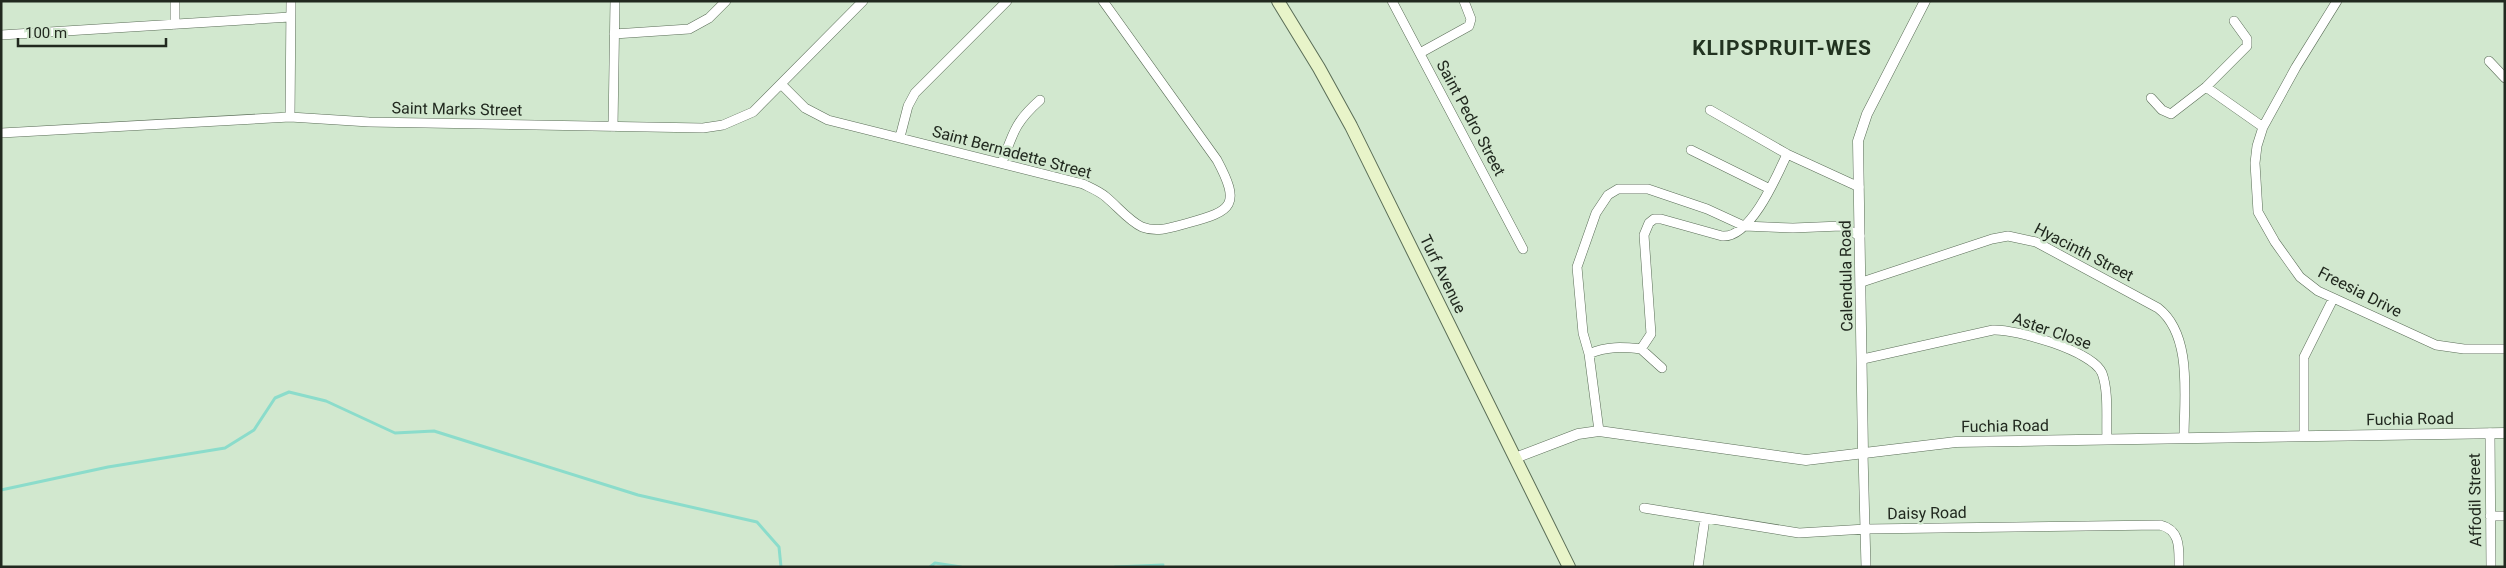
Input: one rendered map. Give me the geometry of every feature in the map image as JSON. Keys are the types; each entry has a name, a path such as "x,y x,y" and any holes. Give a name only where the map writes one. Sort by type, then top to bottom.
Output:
{"main road":[{"name":"Turf Avenue","path":"1278,1 1320,68 1351,126 1569,567"}],"street":[{"path":"175,1 175,25"},
{"path":"290,117 291,1"},
{"path":"613,127 615,1"},
{"path":"614,34 689,29 709,18 726,1"},
{"name":"Saint Marks Street","path":"1,133 290,117 369,122 613,127 696,128 723,125 753,112 782,85 863,1"},
{"path":"900,137 908,106 915,93 1007,1"},
{"name":"Saint Bernadette Street","path":"782,85 805,108 816,115 1083,184 1103,195 1139,225 1149,228 1162,230 1213,216 1226,210 1229,199 1228,185 1217,160 1103,1"},
{"name":"Saint Pedro Street","path":"1392,1 1523,249"},
{"path":"1420,53 1469,26 1471,19 1464,1"},
{"name":"Calendula Road","path":"1866,567 1858,141 1862,125 1926,1"},
{"name":"Freesia Drive","path":"2337,1 2296,67 2264,127 2257,146 2255,163 2258,212 2275,242 2300,277 2333,298 2436,345 2464,349 2505,349"},
{"path":"1,35 290,18"},
{"path":"2151,98 2162,110 2172,114 2206,87 2248,46 2248,39 2234,21"},
{"path":"2489,61 2505,78"},
{"path":"2206,87 2264,127"},
{"path":"1002,163 1016,126 1024,114 1040,100"},
{"path":"1710,110 1787,154 1859,187"},
{"path":"1691,150 1770,189"},
{"path":"1641,349 1651,334 1644,236 1651,220 1661,219 1724,236 1731,236 1754,215 1770,189 1787,154"},
{"path":"1600,431 1589,354 1583,333 1578,267 1596,213 1608,195 1618,189 1648,189 1707,209 1744,226 1793,228 1841,226 1860,236"},
{"name":"Hyacinth Street","path":"1862,282 1992,239 2016,237 2036,242 2158,308 2172,321 2180,337 2183,357 2184,438"},
{"path":"2304,436 2304,357 2333,298"},
{"name":"Aster Close","path":"1863,359 1993,330 2022,334 2079,354 2098,367 2104,382 2107,439"},
{"path":"1589,354 1612,347 1641,349 1662,368"},
{"name":"Fuchia Road","path":"1515,458 1578,434 1600,431 1795,459 1819,459 1956,442 2505,433"},
{"name":"Affodil Street","path":"2490,433 2491,567"},
{"name":"Daisy Road","path":"1644,508 1799,533 1866,529 2160,525 2170,528 2176,535 2179,567"},
{"path":"2490,516 2505,516"},
{"path":"1698,567 1705,518"}],"waterway":[{"path":"1,490 108,467 225,448 254,430 275,398 289,392 326,401 395,433 434,431 638,495 757,522 779,547 781,567"},
{"path":"930,567 935,563 961,567"},
{"path":"1115,567 1163,565"}],"district":[{"name":"KLIPSPRUIT-WES","path":"1782,48"}]}
